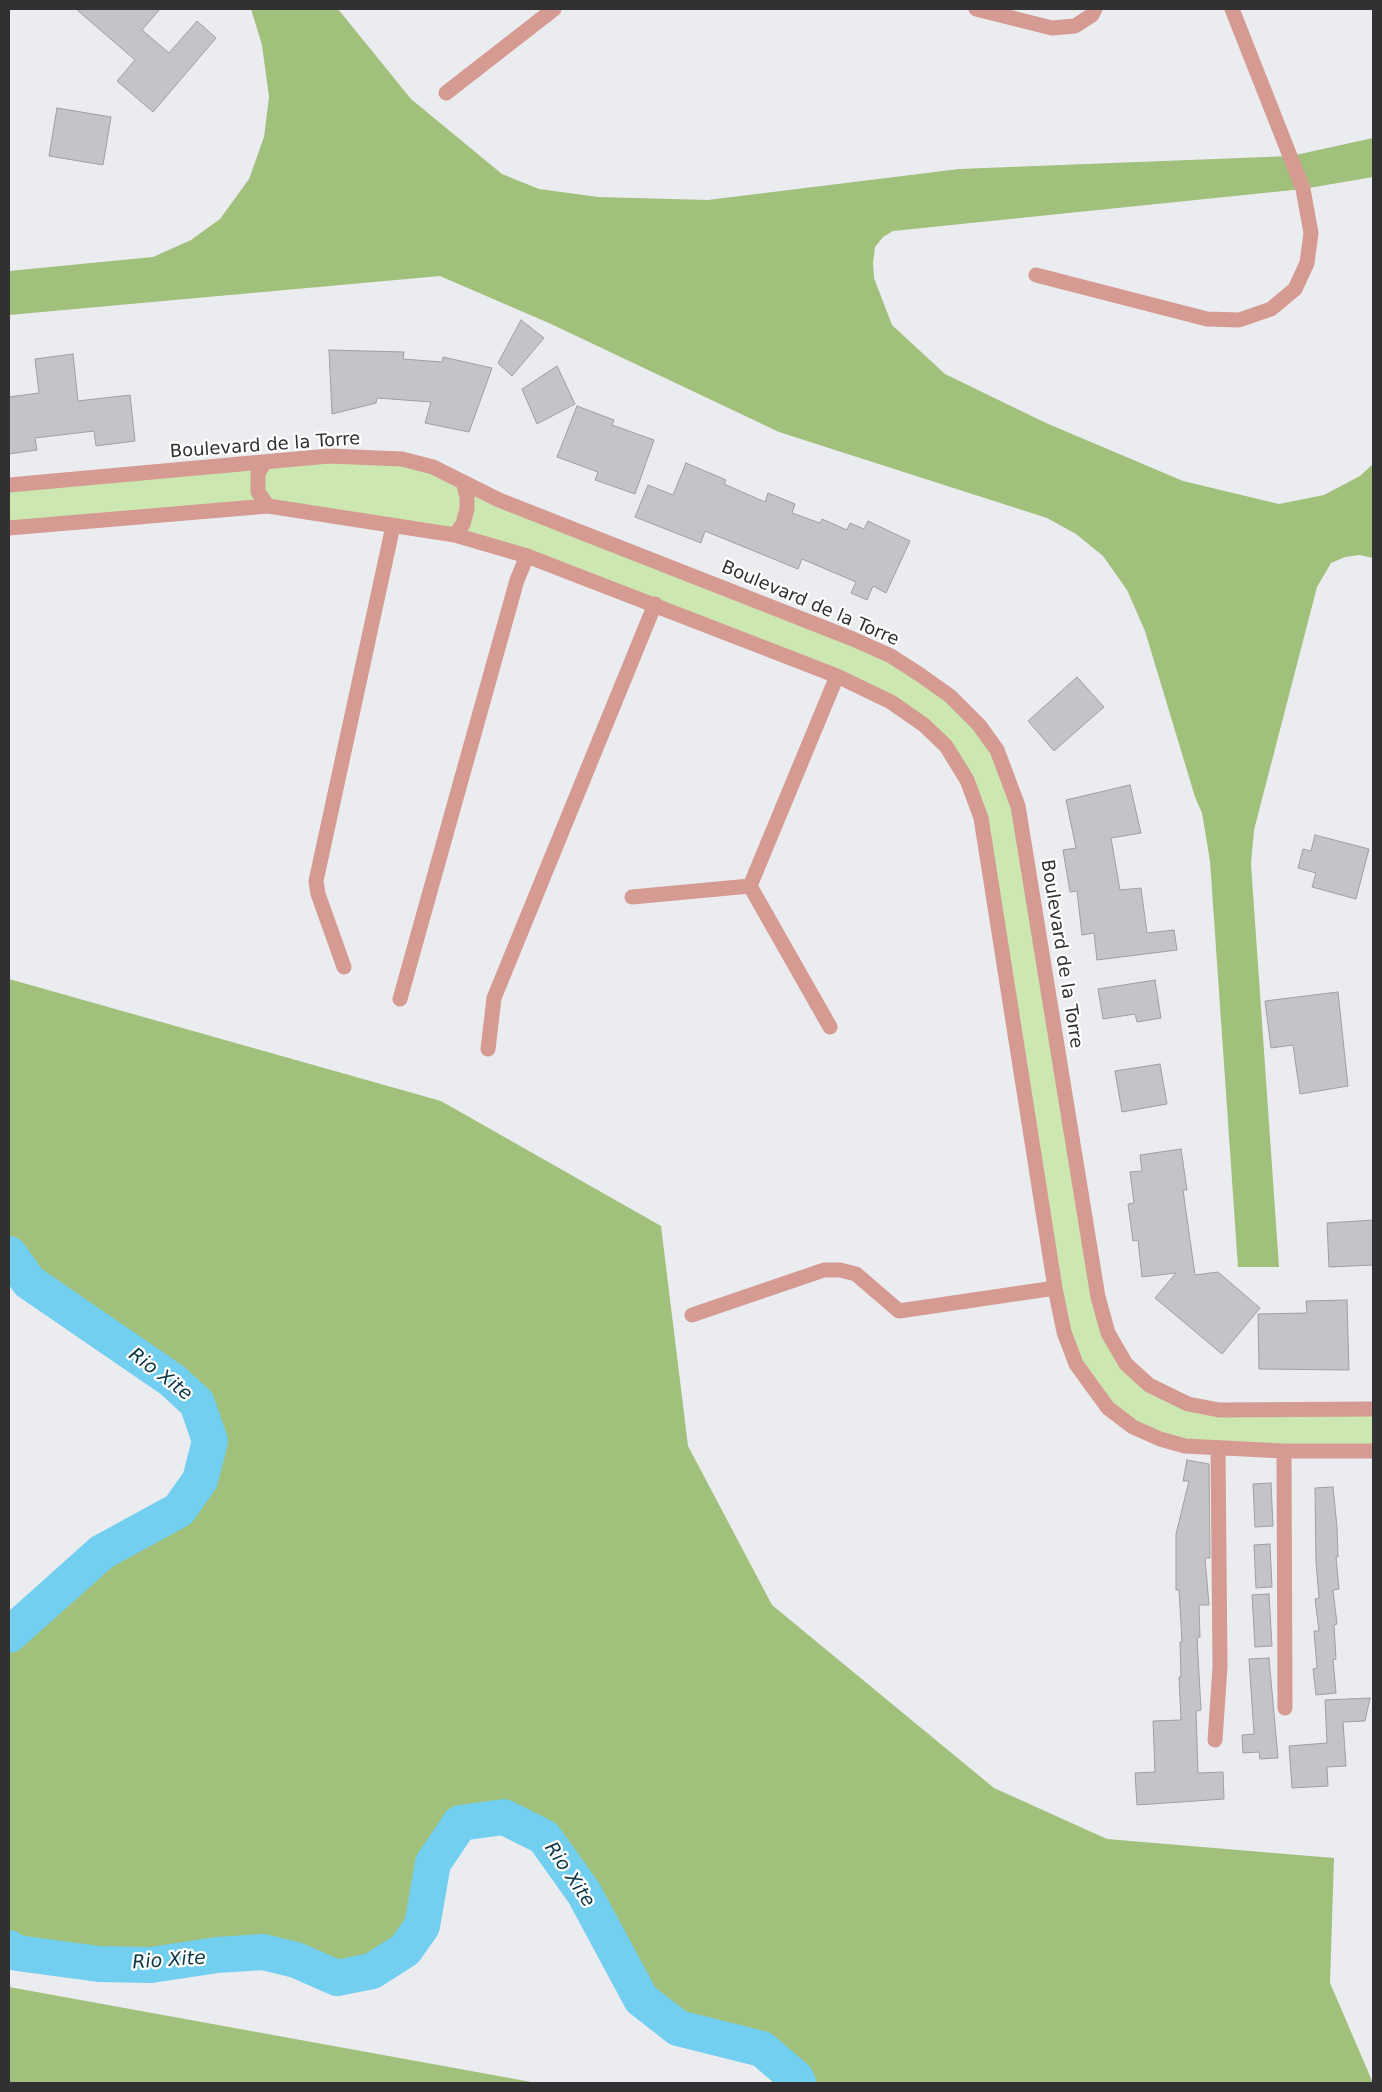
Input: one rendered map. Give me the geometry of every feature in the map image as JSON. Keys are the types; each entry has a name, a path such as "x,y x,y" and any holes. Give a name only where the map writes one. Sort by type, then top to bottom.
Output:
{"street":[{"path":"446,93 554,9"},
{"path":"976,9 1052,28 1075,26 1092,15 1095,9"},
{"path":"1036,275 1207,319 1239,320 1271,309 1295,289 1307,263 1311,233 1303,189 1232,9"},
{"name":"Boulevard de la Torre","path":"9,485 329,456 402,459 433,468 498,500 853,639 891,656 950,696 979,725 997,750 1018,806 1098,1298 1108,1334 1126,1364 1143,1380 1188,1404 1219,1410 1373,1409"},
{"path":"264,463 258,474 258,492 268,506"},
{"path":"454,535 463,524 467,509 467,496 463,482"},
{"path":"9,528 268,506 454,535 527,556 837,676 890,702 924,725 946,746 967,780 981,818 1055,1288 1064,1332 1076,1364 1108,1408 1133,1427 1160,1439 1185,1446 1284,1451 1373,1452"},
{"path":"344,967 318,894 316,881 393,526"},
{"path":"400,999 517,580 527,556"},
{"path":"488,1049 488,1026 494,998 655,604"},
{"path":"750,886 837,676"},
{"path":"632,897 750,886"},
{"path":"750,886 830,1027"},
{"path":"692,1315 824,1270 840,1270 856,1274 899,1311 1055,1288"},
{"path":"1214,1740 1220,1667 1218,1448"},
{"path":"1284,1451 1285,1708"}],"green space":[{"path":"251,9 338,9 411,99 502,174 539,189 598,197 708,200 959,169 1291,156 1373,138 1373,177 1303,189 893,231 883,237 875,247 873,263 874,278 892,325 945,374 1046,423 1183,481 1279,504 1324,495 1360,476 1373,464 1373,558 1360,555 1345,557 1331,563 1317,587 1254,830 1251,864 1279,1267 1238,1267 1210,861 1202,813 1195,797 1145,631 1127,590 1103,556 1076,534 1047,518 779,432 551,324 440,276 9,315 9,271 153,257 191,240 220,219 249,179 264,137 269,97 262,45"},
{"path":"402,459 853,639 950,696 1008,775 1098,1297 1126,1364 1188,1404 1373,1409 1373,1451 1185,1446 1108,1408 1064,1332 981,818 946,746 891,702 527,556 268,506 9,528 9,485 264,463"},
{"path":"9,979 441,1101 661,1226 688,1446 772,1605 994,1788 1107,1839 1334,1858 1330,1983 1373,2083 798,2083 796,2078 762,2049 678,2028 641,1999 584,1893 544,1837 504,1817 460,1823 433,1863 422,1926 405,1950 372,1971 337,1978 296,1960 263,1952 217,1955 151,1965 99,1964 17,1953 9,1948 9,1635 102,1552 179,1510 200,1480 210,1441 197,1403 172,1380 29,1282 9,1254"},
{"path":"9,1987 537,2083 9,2083"}],"building":[{"path":"76,9 160,9 142,30 169,53 197,21 216,38 153,112 117,81 135,60"},
{"path":"57,108 111,117 103,165 49,156"},
{"path":"521,320 544,338 512,376 498,363"},
{"path":"329,350 404,352 403,359 442,362 443,357 492,368 469,432 425,423 431,402 377,398 376,403 332,414"},
{"path":"73,354 78,401 130,395 135,441 96,446 94,431 35,438 37,450 9,454 9,397 39,393 35,359"},
{"path":"557,366 575,404 537,424 522,389"},
{"path":"577,406 614,420 612,425 654,440 635,494 595,480 598,472 557,457"},
{"path":"686,463 726,480 724,484 765,502 768,493 795,504 792,513 820,523 822,519 847,530 850,523 864,529 868,521 910,541 886,593 873,586 867,600 851,593 856,582 802,559 798,569 705,531 701,543 635,517 648,485 673,495"},
{"path":"1077,677 1104,707 1054,751 1028,721"},
{"path":"1130,785 1141,833 1111,838 1120,890 1141,888 1147,933 1174,930 1177,950 1097,960 1094,933 1082,935 1077,891 1070,892 1063,850 1076,848 1066,800"},
{"path":"1315,835 1369,849 1356,899 1312,887 1316,873 1298,868 1303,849 1311,851"},
{"path":"1155,980 1161,1018 1137,1022 1135,1014 1103,1019 1098,989"},
{"path":"1338,992 1348,1086 1300,1094 1293,1045 1271,1048 1265,1001"},
{"path":"1160,1064 1167,1104 1122,1112 1115,1071"},
{"path":"1181,1149 1187,1190 1183,1190 1195,1275 1218,1272 1260,1308 1222,1354 1155,1298 1176,1273 1142,1277 1138,1240 1133,1241 1128,1204 1134,1203 1130,1172 1142,1171 1140,1155"},
{"path":"1373,1220 1373,1265 1329,1267 1327,1223"},
{"path":"1347,1300 1349,1370 1259,1369 1258,1314 1307,1313 1306,1301"},
{"path":"1187,1460 1209,1464 1210,1558 1205,1558 1209,1605 1199,1605 1200,1637 1197,1638 1201,1710 1196,1711 1198,1773 1223,1772 1224,1799 1137,1805 1135,1773 1155,1772 1153,1721 1181,1720 1179,1677 1181,1677 1180,1642 1182,1642 1179,1590 1176,1590 1176,1534 1189,1481 1183,1481"},
{"path":"1271,1483 1273,1526 1255,1527 1253,1484"},
{"path":"1333,1487 1337,1527 1338,1557 1336,1557 1339,1589 1333,1590 1337,1624 1334,1625 1336,1659 1333,1660 1336,1693 1316,1695 1313,1669 1317,1668 1314,1631 1319,1631 1315,1599 1319,1598 1316,1562 1315,1488"},
{"path":"1270,1544 1272,1587 1256,1588 1254,1545"},
{"path":"1269,1594 1272,1646 1255,1647 1252,1595"},
{"path":"1269,1658 1278,1758 1260,1759 1259,1752 1243,1753 1242,1735 1254,1734 1249,1659"},
{"path":"1370,1698 1365,1721 1343,1722 1346,1766 1327,1767 1328,1786 1292,1788 1289,1746 1327,1743 1325,1700"}],"waterway":[{"name":"Rio Xite","path":"9,1254 29,1282 172,1380 197,1403 210,1441 200,1480 179,1510 102,1552 9,1635"},
{"name":"Rio Xite","path":"9,1948 17,1953 99,1964 151,1965 217,1955 263,1952 296,1960 337,1978 372,1971 405,1950 422,1926 433,1863 460,1823 504,1817 544,1837 584,1893 641,1999 678,2028 762,2049 796,2078 798,2083"}]}
